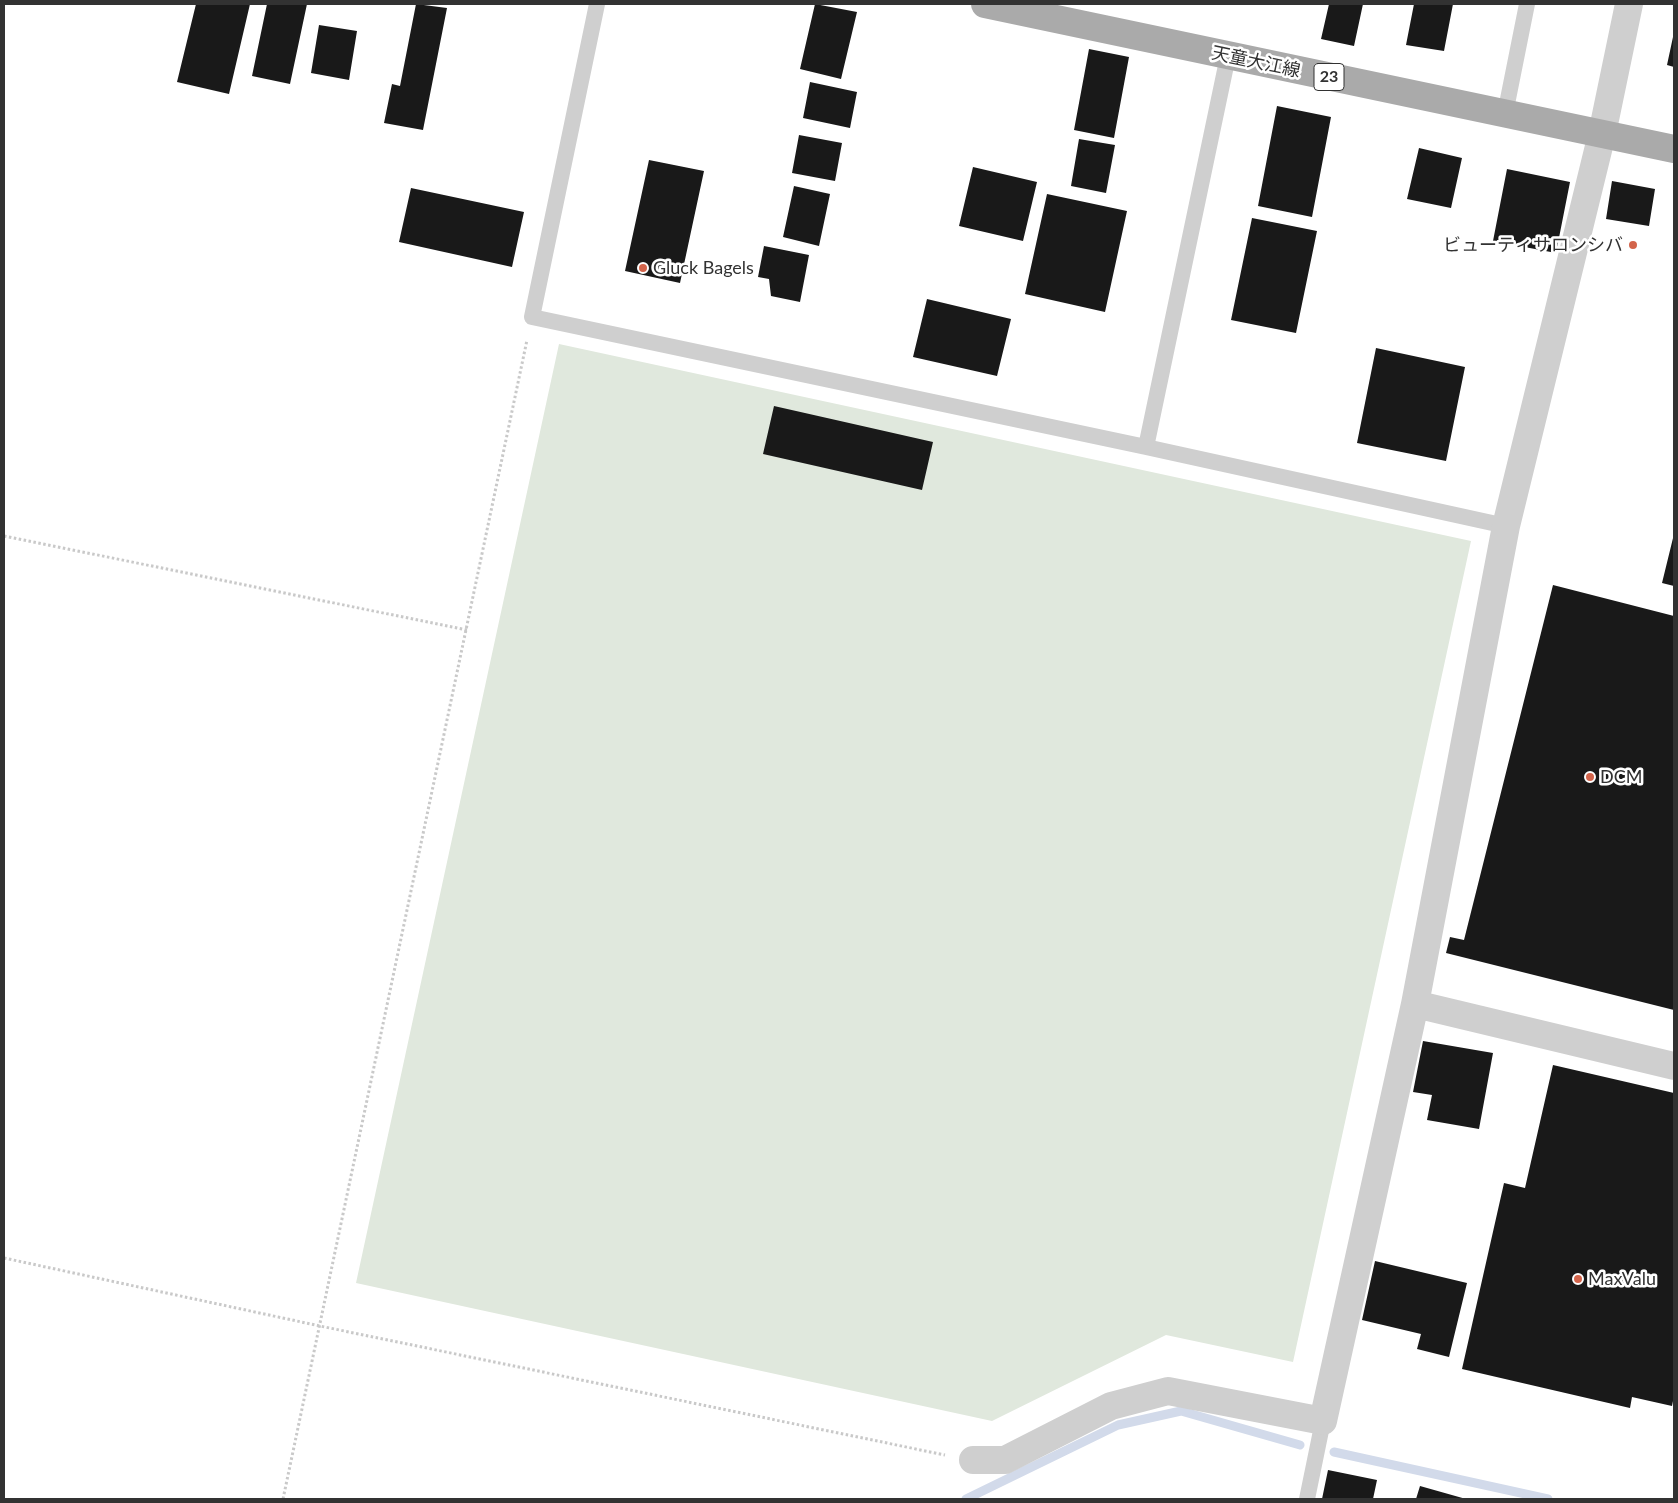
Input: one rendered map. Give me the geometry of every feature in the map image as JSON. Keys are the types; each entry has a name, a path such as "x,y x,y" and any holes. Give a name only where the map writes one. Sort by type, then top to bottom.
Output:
{"main road":[{"name":"天童大江線","path":"985,4 1674,149"}],"street":[{"path":"973,1460 1005,1460 1111,1406 1168,1390 1324,1421 1415,1004 1506,526 1602,134 1629,4"},
{"path":"1415,1004 1674,1066"}],"lane":[{"path":"597,4 532,317 1146,447 1506,526"},
{"path":"1505,114 1527,4"},
{"path":"1146,447 1228,56"},
{"path":"1307,1499 1324,1421"}],"path":[{"path":"283,1499 532,317"},
{"path":"4,536 467,630"},
{"path":"4,1258 320,1326 973,1460"}],"shaded area":[{"path":"559,344 1471,541 1293,1362 1166,1335 992,1421 356,1283"}],"building":[{"path":"196,4 250,4 229,94 177,82"},
{"path":"267,4 307,4 290,84 252,76"},
{"path":"416,4 447,8 423,130 384,123 392,84 400,86"},
{"path":"815,4 857,12 841,79 800,69"},
{"path":"1329,4 1363,4 1354,46 1321,39"},
{"path":"1414,4 1453,4 1444,51 1406,45"},
{"path":"319,25 357,31 349,80 311,73"},
{"path":"1674,37 1674,67 1667,65"},
{"path":"1089,49 1129,57 1114,138 1074,130"},
{"path":"810,82 857,92 850,128 803,118"},
{"path":"1277,106 1331,117 1312,217 1258,206"},
{"path":"799,135 842,143 835,181 792,173"},
{"path":"1079,139 1115,145 1106,193 1071,186"},
{"path":"1419,148 1462,158 1451,208 1407,199"},
{"path":"649,160 704,171 680,283 625,271"},
{"path":"973,167 1037,182 1023,241 959,226"},
{"path":"1507,169 1570,182 1556,253 1493,241"},
{"path":"1612,181 1655,189 1649,226 1606,219"},
{"path":"794,186 830,194 819,246 783,237"},
{"path":"411,188 524,212 512,267 399,242"},
{"path":"1047,194 1127,211 1105,312 1025,294"},
{"path":"1252,218 1317,231 1296,333 1231,320"},
{"path":"764,246 809,255 800,302 771,296 769,279 758,277"},
{"path":"927,299 1011,319 997,376 913,357"},
{"path":"1376,348 1465,367 1446,461 1357,443"},
{"path":"774,406 933,442 922,490 763,454"},
{"path":"1674,534 1674,586 1662,583"},
{"name":"DCM","path":"1553,585 1674,616 1674,1010 1446,953 1450,937 1464,940"},
{"path":"1423,1041 1493,1053 1479,1129 1427,1120 1432,1095 1413,1092"},
{"name":"MaxValu","path":"1553,1065 1674,1093 1674,1396 1672,1406 1632,1397 1630,1408 1462,1369 1504,1183 1525,1188"},
{"path":"1375,1261 1467,1283 1449,1357 1417,1349 1421,1334 1362,1320"},
{"path":"1328,1470 1377,1480 1373,1499 1322,1499"},
{"path":"1420,1486 1466,1499 1416,1499"}],"waterway":[{"path":"966,1499 1118,1425 1181,1411 1300,1445"},
{"path":"1334,1452 1548,1499"}],"place":[{"name":"ビューティサロンシバ","path":"1633,245"},
{"name":"Gluck Bagels","path":"643,268"},
{"name":"DCM","path":"1590,777"},
{"name":"MaxValu","path":"1578,1279"}]}
